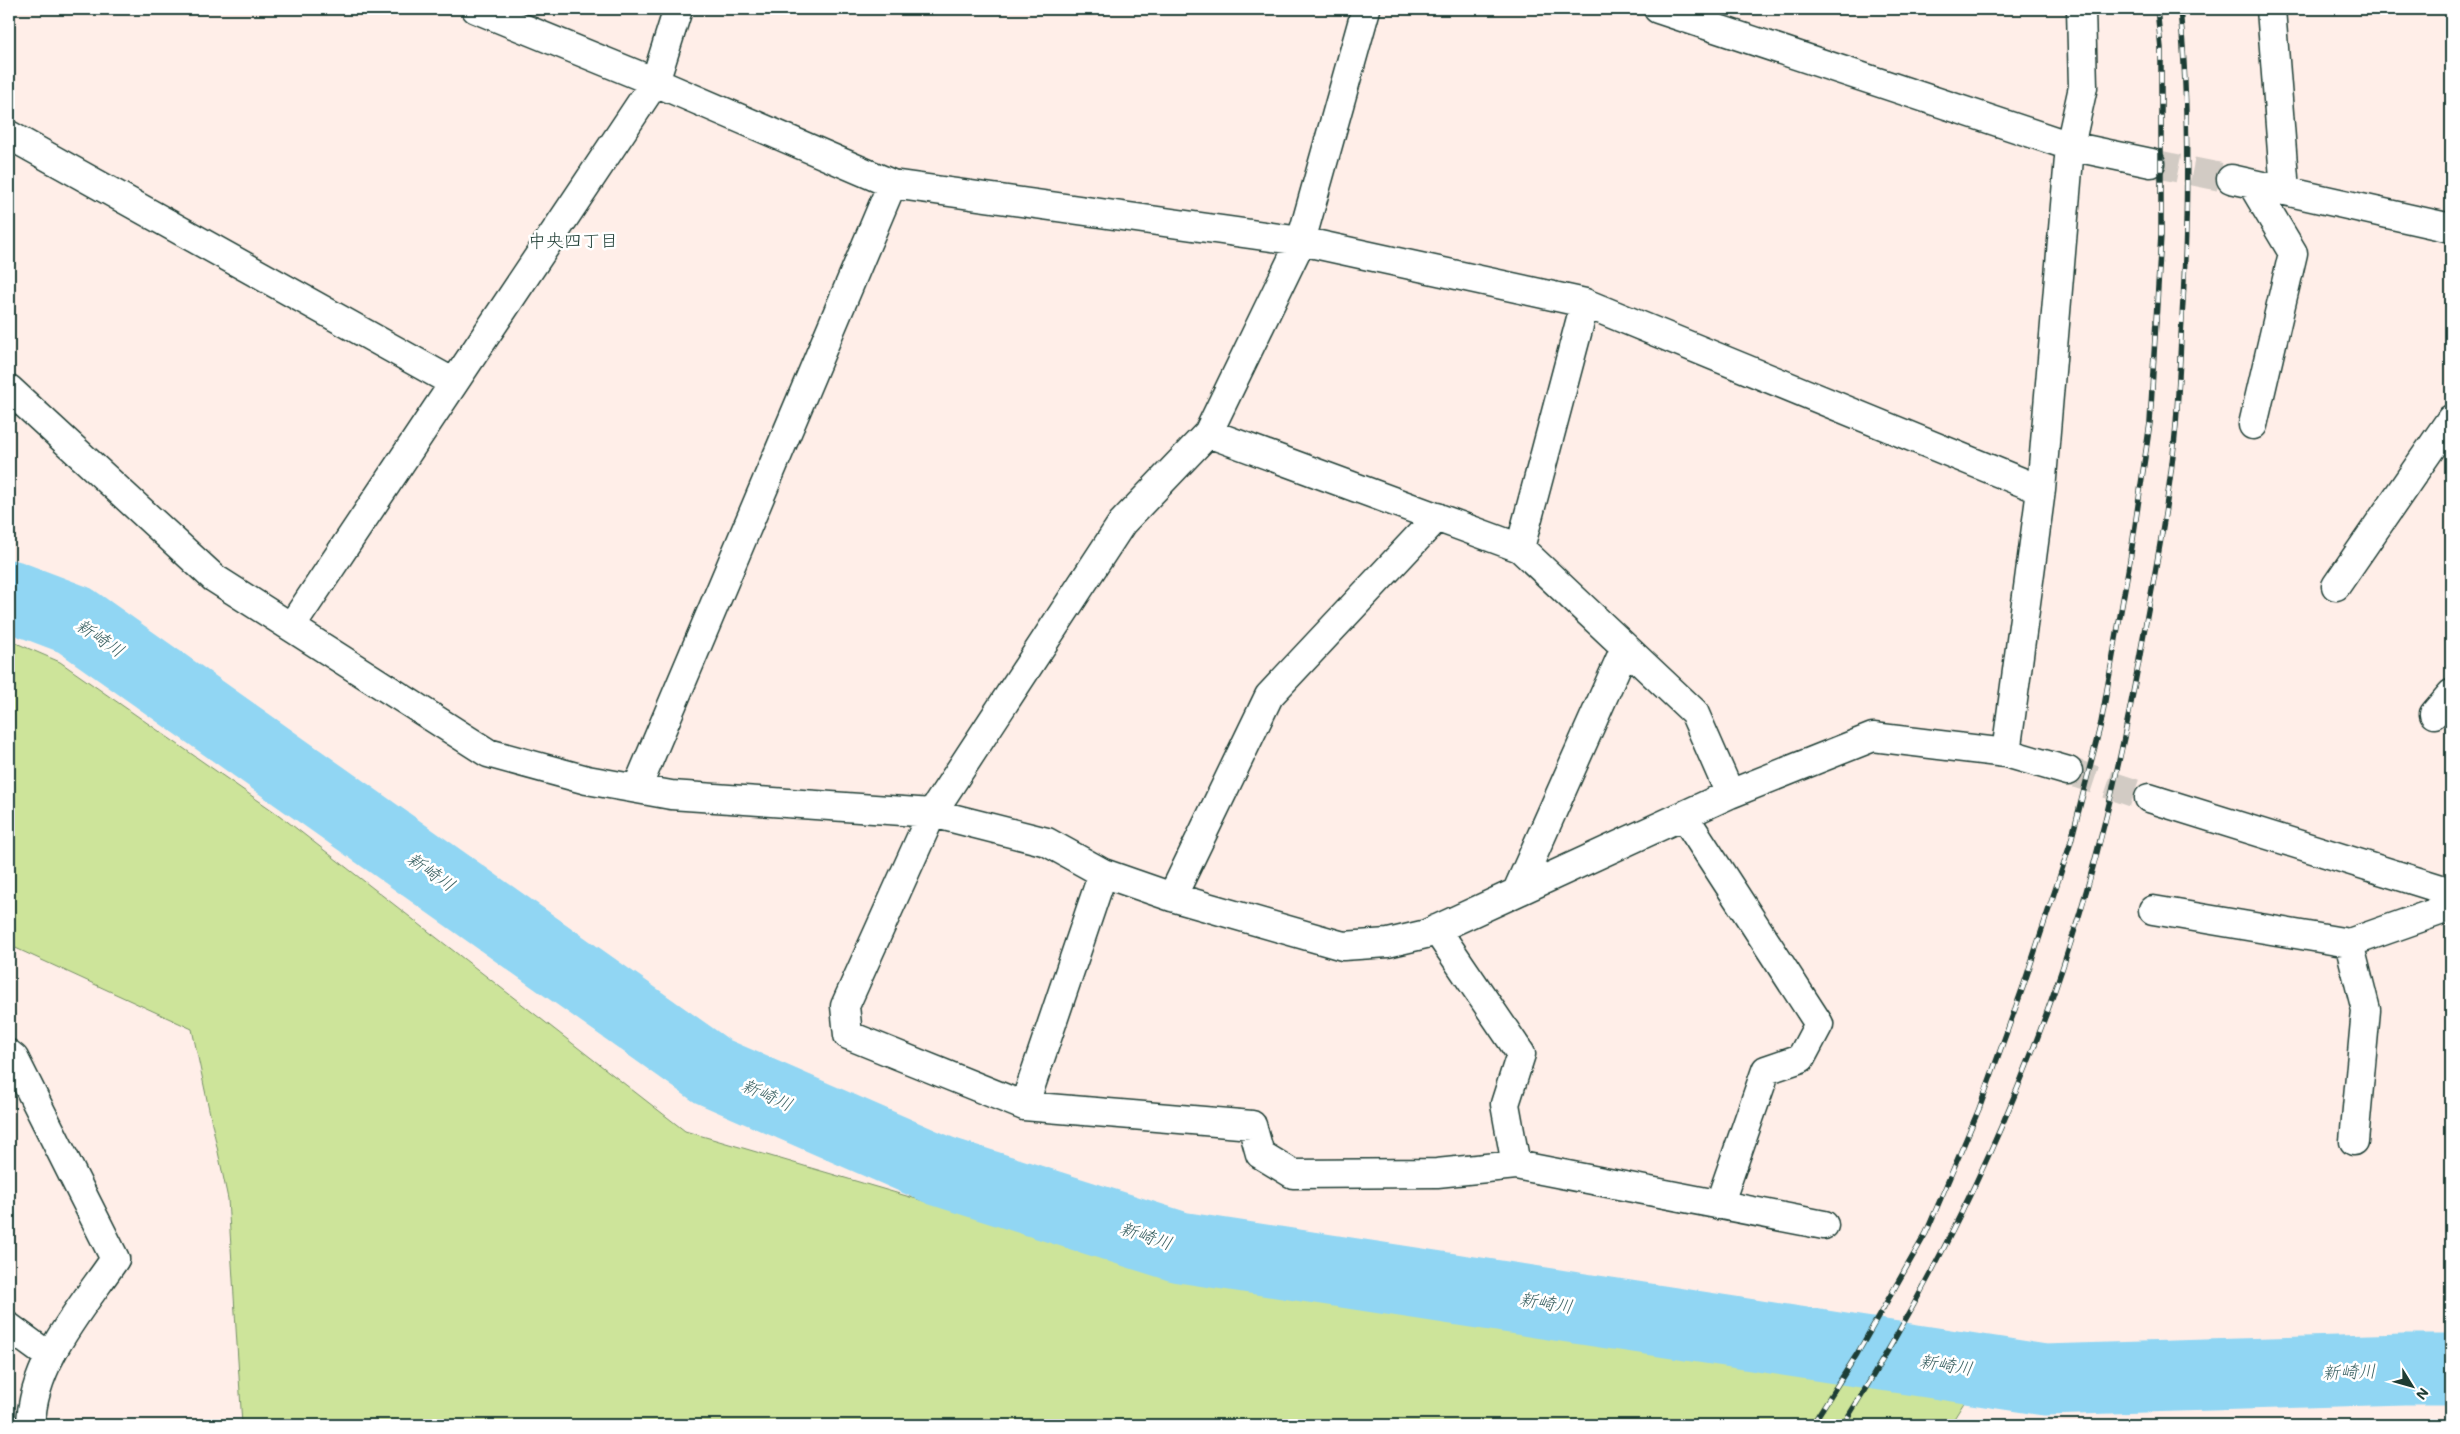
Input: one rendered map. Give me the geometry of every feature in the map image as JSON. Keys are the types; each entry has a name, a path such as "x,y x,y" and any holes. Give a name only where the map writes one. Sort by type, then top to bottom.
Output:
{"street":[{"path":"476,9 655,82 892,184 1301,241 1585,303 2041,490"},
{"path":"291,627 655,82 678,9"},
{"path":"1366,9 1301,241 1208,433 1122,524 932,813 845,1006 848,1035 1024,1106 1252,1124 1260,1154 1293,1174 1437,1173 1516,1165 1824,1225"},
{"path":"1658,9 2070,146 2151,163"},
{"path":"2006,753 2041,490 2070,146 2083,87 2082,9"},
{"path":"2272,9 2285,191"},
{"path":"9,135 454,383"},
{"path":"2253,425 2293,253 2242,182 2451,228"},
{"path":"637,788 892,184"},
{"path":"1520,548 1585,303"},
{"path":"9,389 214,578 488,753 587,780 671,795 932,813 1047,842 1103,874 1172,897 1343,946 1388,943 1436,929 1730,794 1874,737 2006,753 2068,771"},
{"path":"2336,586 2451,419"},
{"path":"1208,433 1520,548 1694,712 1730,794"},
{"path":"1172,897 1269,696 1437,516"},
{"path":"1517,891 1625,648"},
{"path":"2149,798 2451,892"},
{"path":"1684,816 1819,1024 1801,1058 1766,1070 1719,1204"},
{"path":"1024,1106 1103,874"},
{"path":"2154,910 2349,944 2451,907"},
{"path":"1436,929 1521,1054 1505,1104 1516,1165"},
{"path":"2349,944 2366,1010 2354,1141"},
{"path":"9,1054 14,1058 115,1260 50,1357 32,1405 31,1425"},
{"path":"9,1327 50,1357"}],"green space":[{"path":"9,640 60,662 279,815 685,1131 1145,1266 1683,1352 1965,1401 1950,1425 242,1425 228,1199 192,1029 9,945"}],"waterway":[{"name":"新崎川","path":"9,595 75,620 712,1071 941,1171 1180,1247 2045,1380 2451,1369"}],"tunnel":[{"path":"2151,163 2231,179"},
{"path":"2068,771 2149,798"}],"railway":[{"path":"1812,1425 1857,1354 1926,1233 1979,1109 2023,987 2070,845 2101,723 2130,560 2150,423 2161,235 2161,48 2157,9"},
{"path":"1843,1425 1904,1323 1932,1271 1985,1164 2009,1109 2067,954 2094,865 2116,775 2158,559 2176,425 2180,369 2187,172 2187,131 2180,9"}],"district":[{"name":"中央四丁目","path":"573,241"}]}
